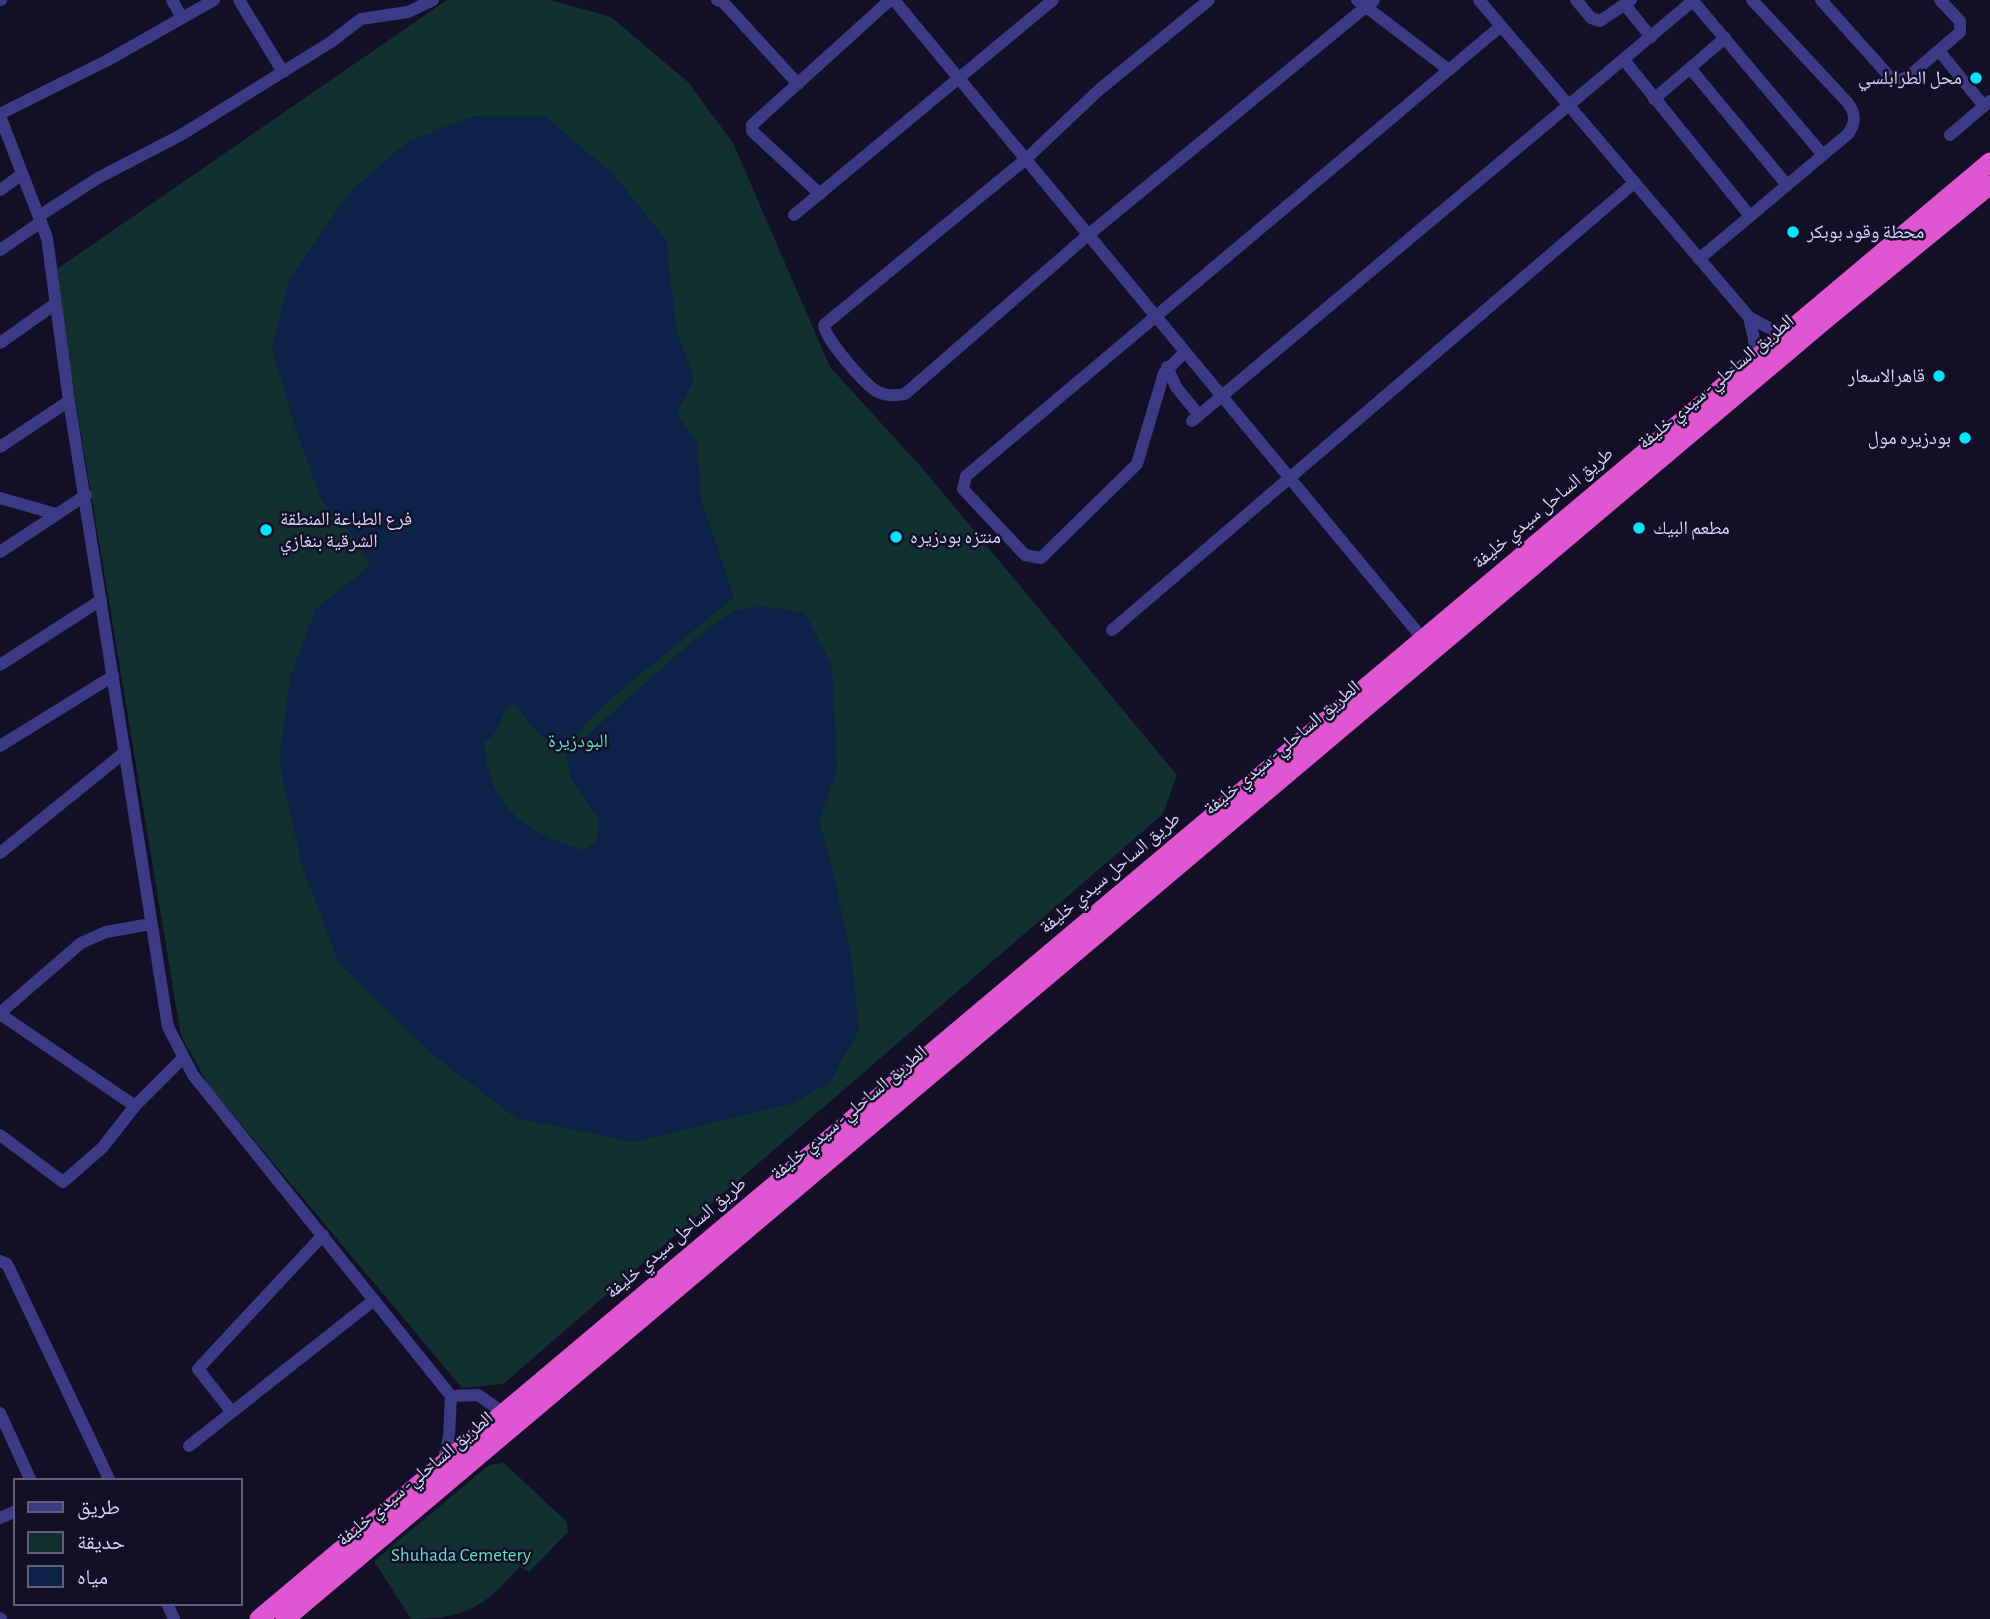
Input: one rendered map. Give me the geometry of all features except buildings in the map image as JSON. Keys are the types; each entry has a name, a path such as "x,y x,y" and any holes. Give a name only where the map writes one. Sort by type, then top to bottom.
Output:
{"highway":[{"name":"طريق الساحل سيدي خليفة","path":"259,1619 1340,719 1423,639 1990,162"},
{"name":"الطريق الساحلي- سيدي خليفة","path":"285,1619 1340,719 1990,185"}],"street":[{"path":"172,0 182,18"},
{"path":"214,0 1,121 40,219 86,495 168,1027 182,1059 450,1396 449,1436 442,1465"},
{"path":"239,0 283,72"},
{"path":"0,250 58,202 181,135 283,72 361,19 408,12 433,0"},
{"path":"717,0 723,2 797,84"},
{"path":"820,194 752,131 755,120 892,0 1423,639"},
{"path":"794,215 960,80 1053,0"},
{"path":"1209,0 1100,89 1026,159 824,325 827,337 875,391 897,396 905,394 1088,235 1367,2 1449,70"},
{"path":"1479,0 1749,317 1786,333"},
{"path":"1576,0 1591,18 1600,21 1628,3 1651,37"},
{"path":"1821,0 1893,79 1908,77 1957,36 1961,26 1940,0"},
{"path":"1167,367 1196,418 1693,1 1823,155"},
{"path":"1699,259 1848,134 1855,118 1853,110 1756,1"},
{"path":"1185,352 1167,367 1136,464 1041,558 1025,555 963,489 966,476 1501,26"},
{"path":"1654,99 1725,38"},
{"path":"1939,51 1987,103 1950,135"},
{"path":"1624,60 1750,216"},
{"path":"1690,68 1787,185"},
{"path":"0,190 21,176"},
{"path":"1112,630 1634,183"},
{"path":"0,342 55,304"},
{"path":"1749,317 1754,339 1753,361"},
{"path":"0,447 69,401"},
{"path":"0,552 86,495"},
{"path":"0,498 55,514"},
{"path":"0,665 101,600"},
{"path":"0,746 113,676"},
{"path":"0,853 125,752"},
{"path":"135,1106 0,1013 81,943 106,932 150,924"},
{"path":"0,1135 63,1182 102,1148 135,1106 182,1059"},
{"path":"232,1411 198,1369 323,1235"},
{"path":"0,1261 7,1264 109,1479"},
{"path":"189,1446 374,1300"},
{"path":"450,1396 478,1395 504,1413"},
{"path":"0,1413 5,1437 30,1479"}],"green space":[{"name":"البودزيرة","path":"447,0 551,0 611,17 688,82 733,143 830,367 923,469 1177,775 1163,814 503,1384 462,1388 209,1086 181,1036 54,271"},
{"name":"Shuhada Cemetery","path":"504,1463 567,1522 568,1532 529,1572 520,1566 496,1592 473,1608 446,1616 411,1619 374,1561 489,1465"}],"water":[{"path":"473,116 546,117 614,175 666,240 676,329 694,378 677,414 697,442 701,500 734,597 612,698 564,746 542,736 515,704 507,707 493,736 484,741 487,764 501,800 513,814 543,835 582,850 596,843 599,821 571,778 566,754 696,638 735,610 764,606 805,613 832,666 837,769 819,820 852,963 859,1030 829,1083 791,1104 632,1142 516,1118 432,1054 339,963 302,866 279,761 290,678 316,609 370,565 357,540 322,501 296,430 272,347 289,280 349,193 407,142"}],"place":[{"name":"محل الطرابلسي","path":"1976,78"},
{"name":"محطة وقود بوبكر","path":"1793,232"},
{"name":"قاهرالاسعار","path":"1939,376"},
{"name":"بودزيره مول","path":"1965,438"},
{"name":"مطعم البيك","path":"1639,528"},
{"name":"فرع الطباعة المنطقة الشرقية بنغازي","path":"266,530"},
{"name":"منتزه بودزيره","path":"896,537"}]}
